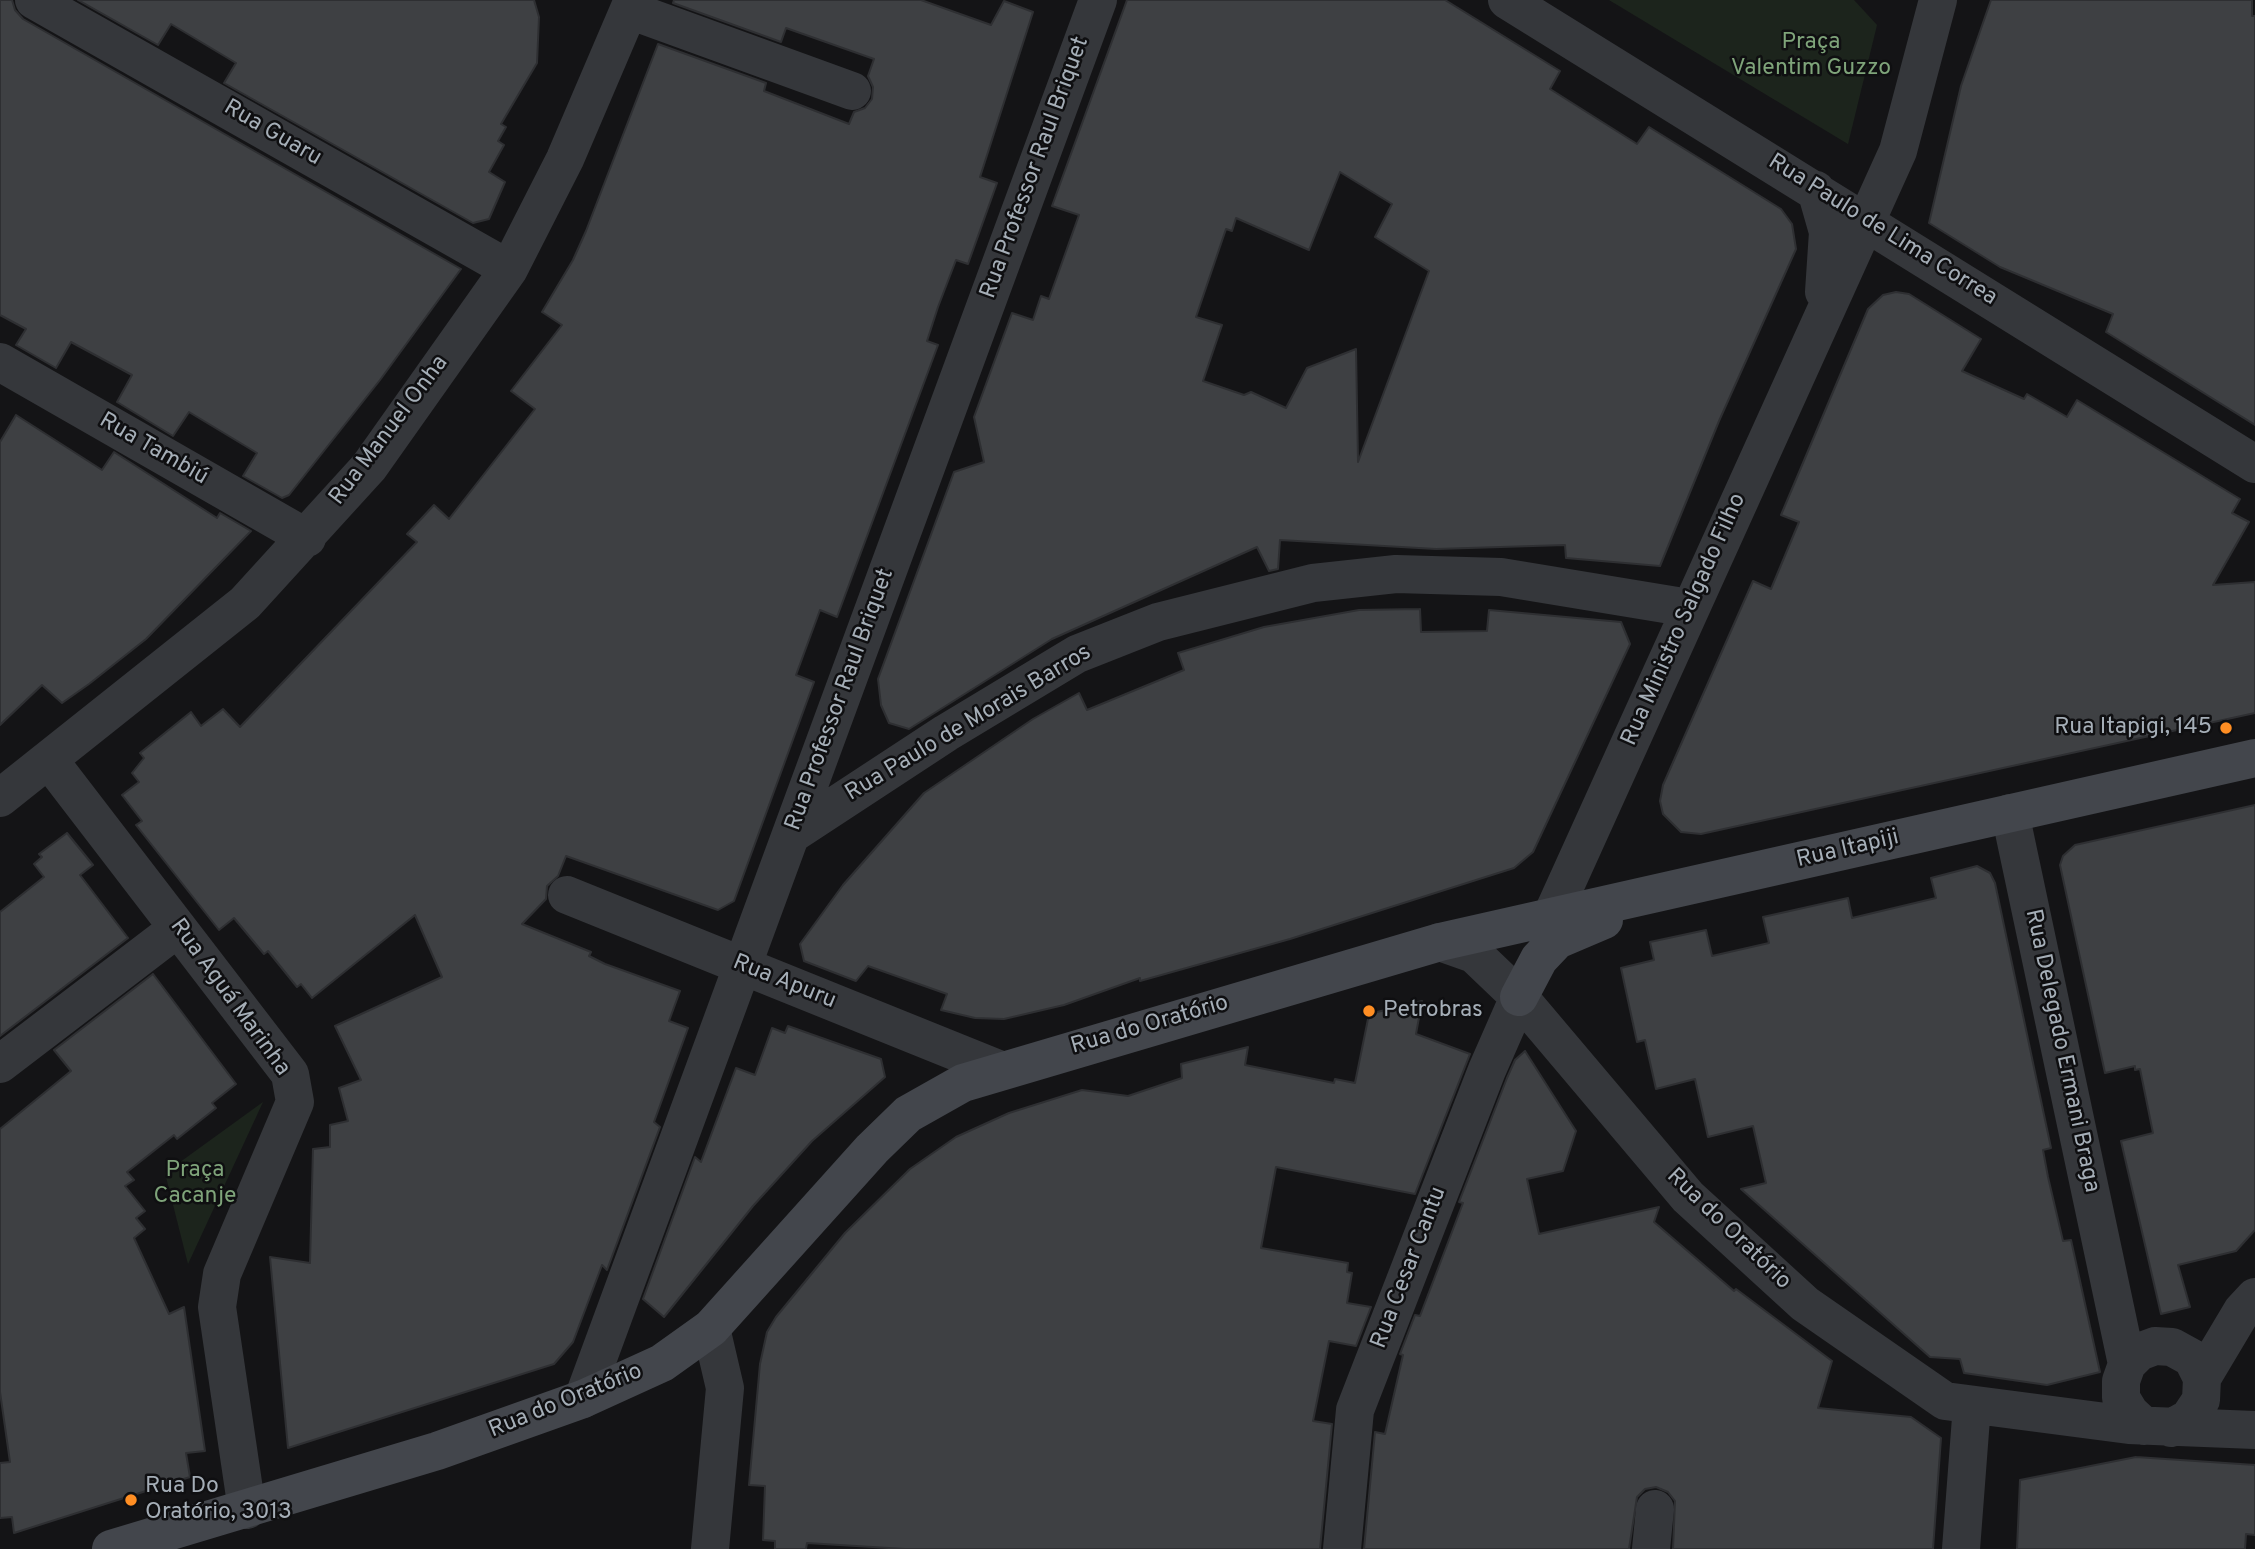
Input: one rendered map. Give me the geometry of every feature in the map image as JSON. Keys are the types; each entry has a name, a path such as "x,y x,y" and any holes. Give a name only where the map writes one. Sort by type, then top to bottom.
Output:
{"street":[{"name":"Rua Guaru","path":"34,0 509,269"},
{"name":"Rua Professor Raul Briquet","path":"583,1399 1098,0"},
{"name":"Rua Paulo de Lima Correa","path":"1507,0 2255,464"},
{"name":"Rua Ministro Salgado Filho","path":"1552,915 1898,151 1935,2"},
{"name":"Rua Manuel Onha","path":"0,798 245,603 369,467 509,269 565,159 621,10"},
{"path":"621,10 852,91"},
{"name":"Rua Ministro Salgado Filho","path":"1816,190 1828,232 1828,269 1819,326"},
{"name":"Rua Tambiú","path":"0,362 307,538"},
{"name":"Rua Paulo de Morais Barros","path":"792,834 946,733 1077,654 1158,622 1313,583 1396,574 1501,577 1689,608"},
{"name":"Rua Itapiji","path":"1440,942 2255,758"},
{"name":"Rua Aguá Marinha","path":"49,760 290,1073 295,1102 222,1274 217,1307 247,1510"},
{"name":"Rua Delegado Ermani Braga","path":"2010,813 2112,1290 2151,1352"},
{"path":"1519,997 1539,959 1557,940 1588,925 1728,878"},
{"name":"Rua Apuru","path":"567,895 1001,1070"},
{"path":"0,1064 178,928"},
{"name":"Rua do Oratório","path":"111,1549 437,1451 583,1399 662,1363 711,1328 872,1149 908,1114 963,1083 1440,942 1474,954 1519,997 1688,1197 1805,1304 1945,1401 2157,1427 2255,1430"},
{"name":"Rua Cesar Cantu","path":"1342,1549 1355,1410 1482,1083 1519,997"},
{"path":"2151,1352 2192,1358 2202,1378 2201,1400 2189,1418 2157,1427 2130,1413 2121,1398 2121,1381 2151,1352 2248,1304"},
{"path":"2202,1378 2248,1304"},
{"path":"710,1549 725,1388 711,1328"},
{"path":"1961,1549 1972,1405"},
{"path":"1651,1549 1655,1509"}],"green space":[{"name":"Praça Valentim Guzzo","path":"1609,0 1854,0 1877,25 1848,144"},
{"name":"Praça Cacanje","path":"263,1102 188,1264 165,1173"}],"building":[{"path":"0,0 12,0 15,10 23,19 461,269 380,380 289,495 282,498 243,476 257,453 189,412 173,436 117,402 132,375 71,342 56,368 16,345 26,329 0,315"},
{"path":"78,0 534,0 539,17 537,63 501,124 506,127 498,141 504,145 489,172 505,182 489,219 473,223 224,83 236,63 171,24 158,45"},
{"path":"674,0 921,0 991,25 1004,1 1033,12 980,177 997,183 968,264 956,260 938,307 927,341 938,345 837,617 820,610 796,675 814,682 734,901 718,910 566,856 558,876 547,886 546,899 522,924 591,952 589,956 605,964 680,991 669,1021 688,1028 654,1122 660,1127 607,1270 602,1265 573,1342 554,1364 288,1448 270,1257 310,1263 313,1149 330,1147 330,1125 348,1121 339,1088 361,1080 335,1026 442,977 415,915 312,998 301,984 297,987 268,951 264,954 234,918 219,930 136,825 142,821 122,795 139,782 132,773 144,758 140,753 191,712 201,726 223,709 240,727 417,542 407,534 434,505 449,519 535,409 511,391 562,325 542,312 573,260 586,231 658,44 766,83 764,91 849,124 854,112 865,108 872,99 873,87 868,76 874,59 786,28 781,42 673,3"},
{"path":"1127,0 1445,0 1560,71 1550,89 1637,144 1649,127 1781,209 1792,224 1796,249 1719,421 1660,566 1566,558 1565,545 1436,549 1280,540 1278,569 1269,571 1257,547 1052,639 909,729 889,723 881,705 878,679 954,472 984,462 974,417 1012,313 1033,320 1041,296 1049,299 1079,215 1052,206","holes":["1340,172 1392,204 1375,237 1429,271 1358,462 1356,349 1307,368 1286,408 1251,392 1244,395 1203,381 1222,325 1196,317 1226,229 1232,231 1236,218 1309,250"]},
{"path":"1991,0 2252,0 2252,16 2255,16 2255,425 2106,332 2113,314 2000,267 1929,223 1961,86"},
{"path":"1896,292 1909,294 1981,339 1962,371 2024,399 2027,394 2067,417 2077,400 2240,499 2232,513 2249,522 2213,585 2255,582 2255,713 1701,834 1681,832 1663,814 1660,801 1663,785 1753,581 1771,589 1799,522 1781,515 1868,309 1883,295"},
{"path":"16,415 102,470 114,452 217,518 220,513 251,531 146,639 89,684 62,703 42,685 0,725 0,442"},
{"path":"1420,609 1421,632 1487,631 1489,610 1621,622 1630,644 1533,852 1514,868 1290,939 1140,981 1140,978 1064,1005 1004,1019 975,1018 941,1010 947,994 868,966 856,981 804,961 800,944 843,885 924,793 1033,719 1079,693 1087,710 1184,670 1178,653 1264,627 1359,610"},
{"path":"2255,805 2255,1230 2236,1251 2178,1265 2190,1307 2161,1314 2121,1141 2153,1133 2140,1069 2135,1070 2135,1066 2105,1073 2060,865 2063,856 2075,845"},
{"path":"67,833 93,865 80,875 128,938 0,1036 0,912 44,877 34,864 42,857 39,854"},
{"path":"1977,866 1990,873 1995,883 2051,1148 2043,1150 2048,1177 2063,1241 2071,1240 2100,1372 2047,1385 1964,1373 1960,1359 1930,1357 1741,1189 1766,1183 1753,1126 1708,1137 1695,1079 1656,1089 1645,1040 1637,1042 1621,968 1654,960 1650,942 1706,930 1712,956 1769,943 1763,917 1848,898 1852,918 1936,898 1931,878"},
{"path":"153,974 236,1084 212,1103 216,1108 177,1139 174,1135 127,1172 134,1180 125,1186 145,1211 136,1218 145,1229 134,1238 169,1314 184,1307 205,1451 186,1453 190,1477 14,1533 12,1517 0,1518 0,1463 10,1462 0,1392 0,1129 71,1071 54,1050"},
{"path":"1422,1001 1416,1034 1470,1054 1415,1194 1276,1167 1261,1248 1348,1263 1347,1272 1352,1273 1347,1303 1371,1307 1356,1346 1329,1341 1313,1421 1332,1424 1320,1549 905,1549 807,1543 806,1549 775,1549 775,1541 763,1540 765,1486 749,1485 760,1364 767,1332 776,1317 845,1233 910,1169 956,1137 1009,1113 1082,1090 1128,1096 1182,1078 1181,1064 1248,1047 1245,1065 1334,1083 1335,1079 1355,1083 1369,1014"},
{"path":"788,1026 881,1059 885,1077 812,1141 753,1206 664,1317 643,1299 695,1157 701,1162 736,1068 755,1075 772,1028 785,1033"},
{"path":"1525,1051 1576,1131 1563,1171 1527,1179 1539,1234 1659,1207 1654,1222 1734,1291 1736,1289 1832,1361 1818,1408 1911,1417 1941,1438 1933,1549 1673,1549 1675,1501 1668,1492 1656,1487 1645,1489 1637,1497 1629,1549 1364,1549 1375,1432 1385,1434 1403,1355 1400,1354 1415,1315 1420,1316 1463,1203 1459,1202 1507,1078 1515,1060"},
{"path":"2136,1457 2255,1465 2255,1535 2246,1534 2245,1549 2017,1549 2020,1480"}],"place":[{"name":"Rua Itapigi, 145","path":"2226,728"},
{"name":"Petrobras","path":"1369,1011"},
{"name":"Rua Do Oratório, 3013","path":"131,1500"}]}
